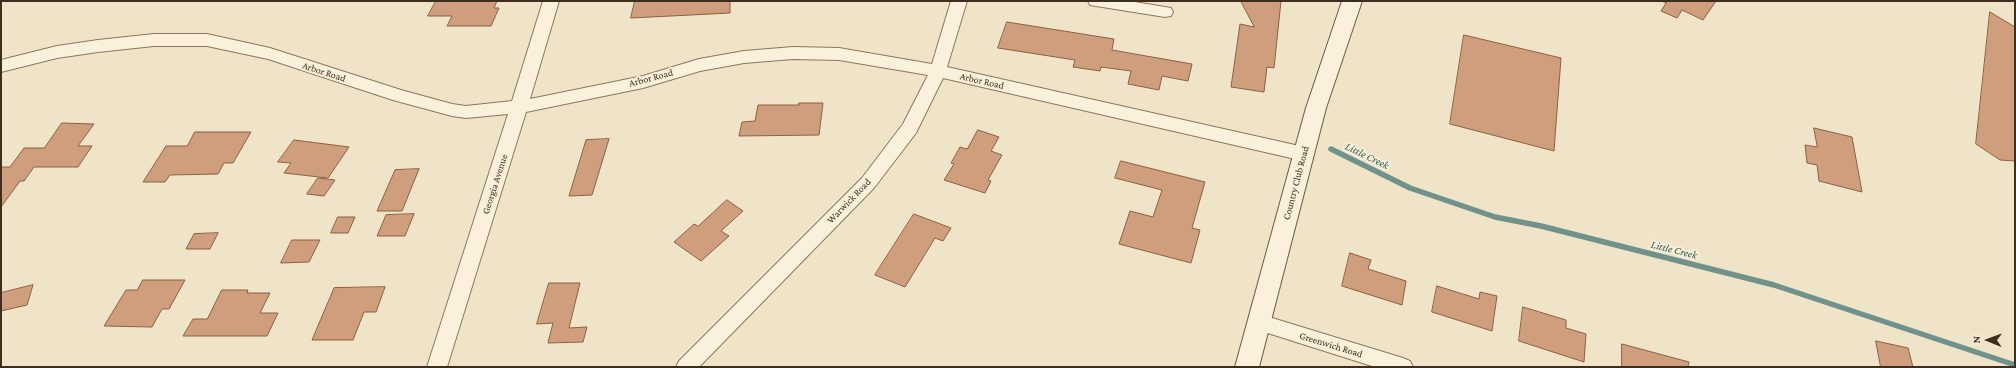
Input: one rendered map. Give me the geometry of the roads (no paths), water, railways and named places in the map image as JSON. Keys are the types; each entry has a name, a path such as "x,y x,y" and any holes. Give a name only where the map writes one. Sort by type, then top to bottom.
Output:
{"main road":[{"name":"Country Club Road","path":"1247,367 1316,108 1352,1"}],"street":[{"name":"Georgia Avenue","path":"437,367 551,1"},
{"name":"Warwick Road","path":"686,367 868,183 910,128 938,71 958,1"},
{"path":"1096,1 1165,12"},
{"name":"Arbor Road","path":"1,66 56,52 98,46 154,40 207,40 270,54 399,96 452,110 466,112 519,107 643,82 699,65 744,57 793,52 839,54 938,71 1304,154"},
{"name":"Greenwich Road","path":"1259,322 1403,367"}],"waterway":[{"name":"Little Creek","path":"1331,149 1410,188 1495,217 1541,226 1774,285 2015,365"}]}
